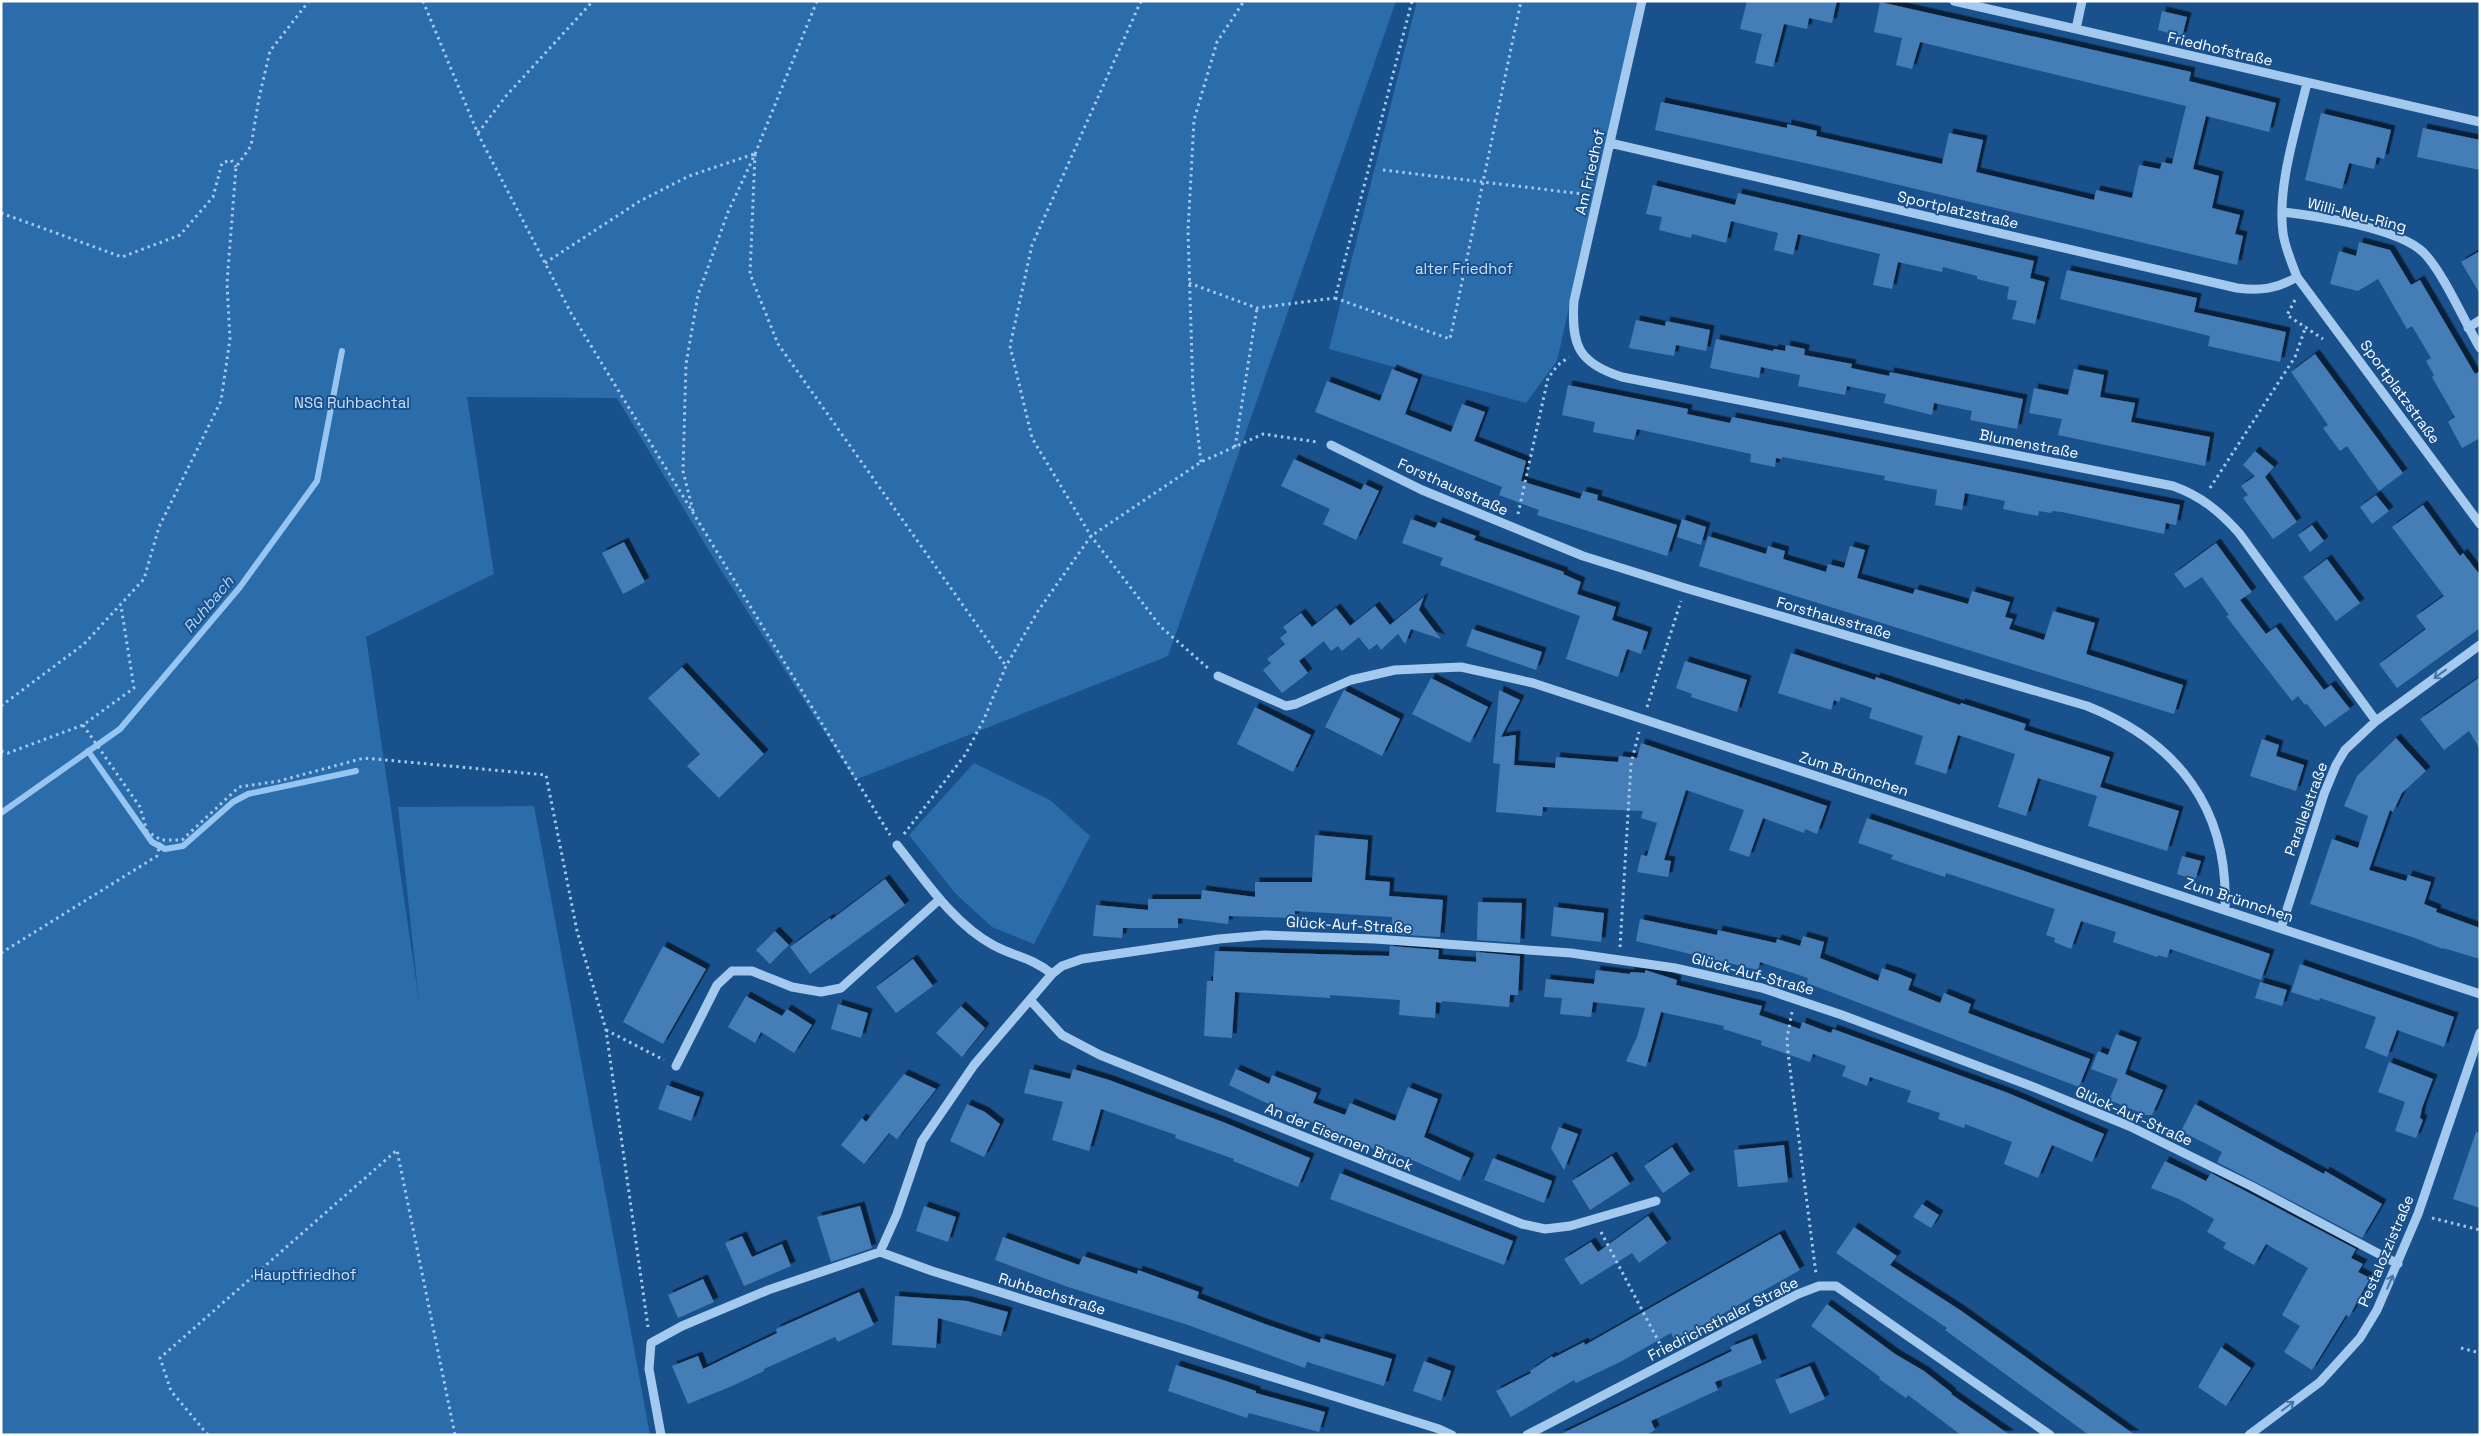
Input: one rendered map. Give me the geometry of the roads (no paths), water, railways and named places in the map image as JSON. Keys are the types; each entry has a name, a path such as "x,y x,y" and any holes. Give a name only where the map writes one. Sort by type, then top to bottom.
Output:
{"street":[{"name":"Am Friedhof","path":"1579,348 1573,324 1574,301 1642,1"},
{"name":"Friedhofstraße","path":"1954,1 2480,122"},
{"path":"2076,29 2082,1"},
{"name":"Sportplatzstraße","path":"2307,83 2286,180 2283,232 2288,253 2303,286 2480,524"},
{"name":"Sportplatzstraße","path":"1610,143 2237,288 2271,289 2298,277"},
{"name":"Willi-Neu-Ring","path":"2283,212 2311,216 2386,233 2416,246 2436,269 2480,348"},
{"path":"2468,328 2480,320"},
{"name":"Blumenstraße","path":"1579,348 1587,360 1601,370 1622,377 2173,486 2203,499 2220,512 2239,532 2376,721"},
{"name":"Forsthausstraße","path":"1331,445 1422,490 1583,556 1685,588 2086,706 2110,715 2136,730 2168,754 2208,809 2220,842 2225,872 2225,909"},
{"name":"Parallelstraße","path":"2281,928 2324,794 2336,765 2345,750 2376,721 2480,645"},
{"name":"Zum Brünnchen","path":"1218,676 1286,706 1371,674 1428,667 1461,667 1533,683 2480,994"},
{"path":"660,1435 649,1370 651,1343 682,1326 768,1290 880,1252 897,1214 922,1140 974,1065 1031,1001 1052,974 1037,962 994,945 966,926 940,899 896,845"},
{"path":"676,1066 718,985 732,971 752,971 792,988 821,992 841,988 940,899"},
{"name":"Glück-Auf-Straße","path":"1052,974 1062,966 1090,958 1219,939 1265,935 1376,938 1619,959 1675,968 1762,988 1794,999 2014,1079 2129,1126 2251,1186 2398,1264"},
{"name":"An der Eisernen Brück","path":"1031,1001 1062,1035 1100,1054 1444,1195 1522,1224 1545,1229 1594,1221 1656,1201"},
{"name":"Pestalozzistraße","path":"2249,1435 2320,1382 2339,1364 2360,1338 2377,1310 2418,1214 2480,1033"},
{"name":"Ruhbachstraße","path":"880,1252 932,1272 1430,1426 1452,1435"},
{"name":"Friedrichsthaler Straße","path":"1527,1435 1798,1294 1819,1286 1836,1286 1854,1296 2050,1435"}],"waterway":[{"name":"Ruhbach","path":"1,813 120,729 240,587 317,481 342,351"},
{"path":"88,751 152,842 165,849 183,846 233,802 248,794 356,771"}],"park label":[{"name":"alter Friedhof","path":"1464,269"},
{"name":"NSG Ruhbachtal","path":"352,403"},
{"name":"Hauptfriedhof","path":"305,1275"}]}
